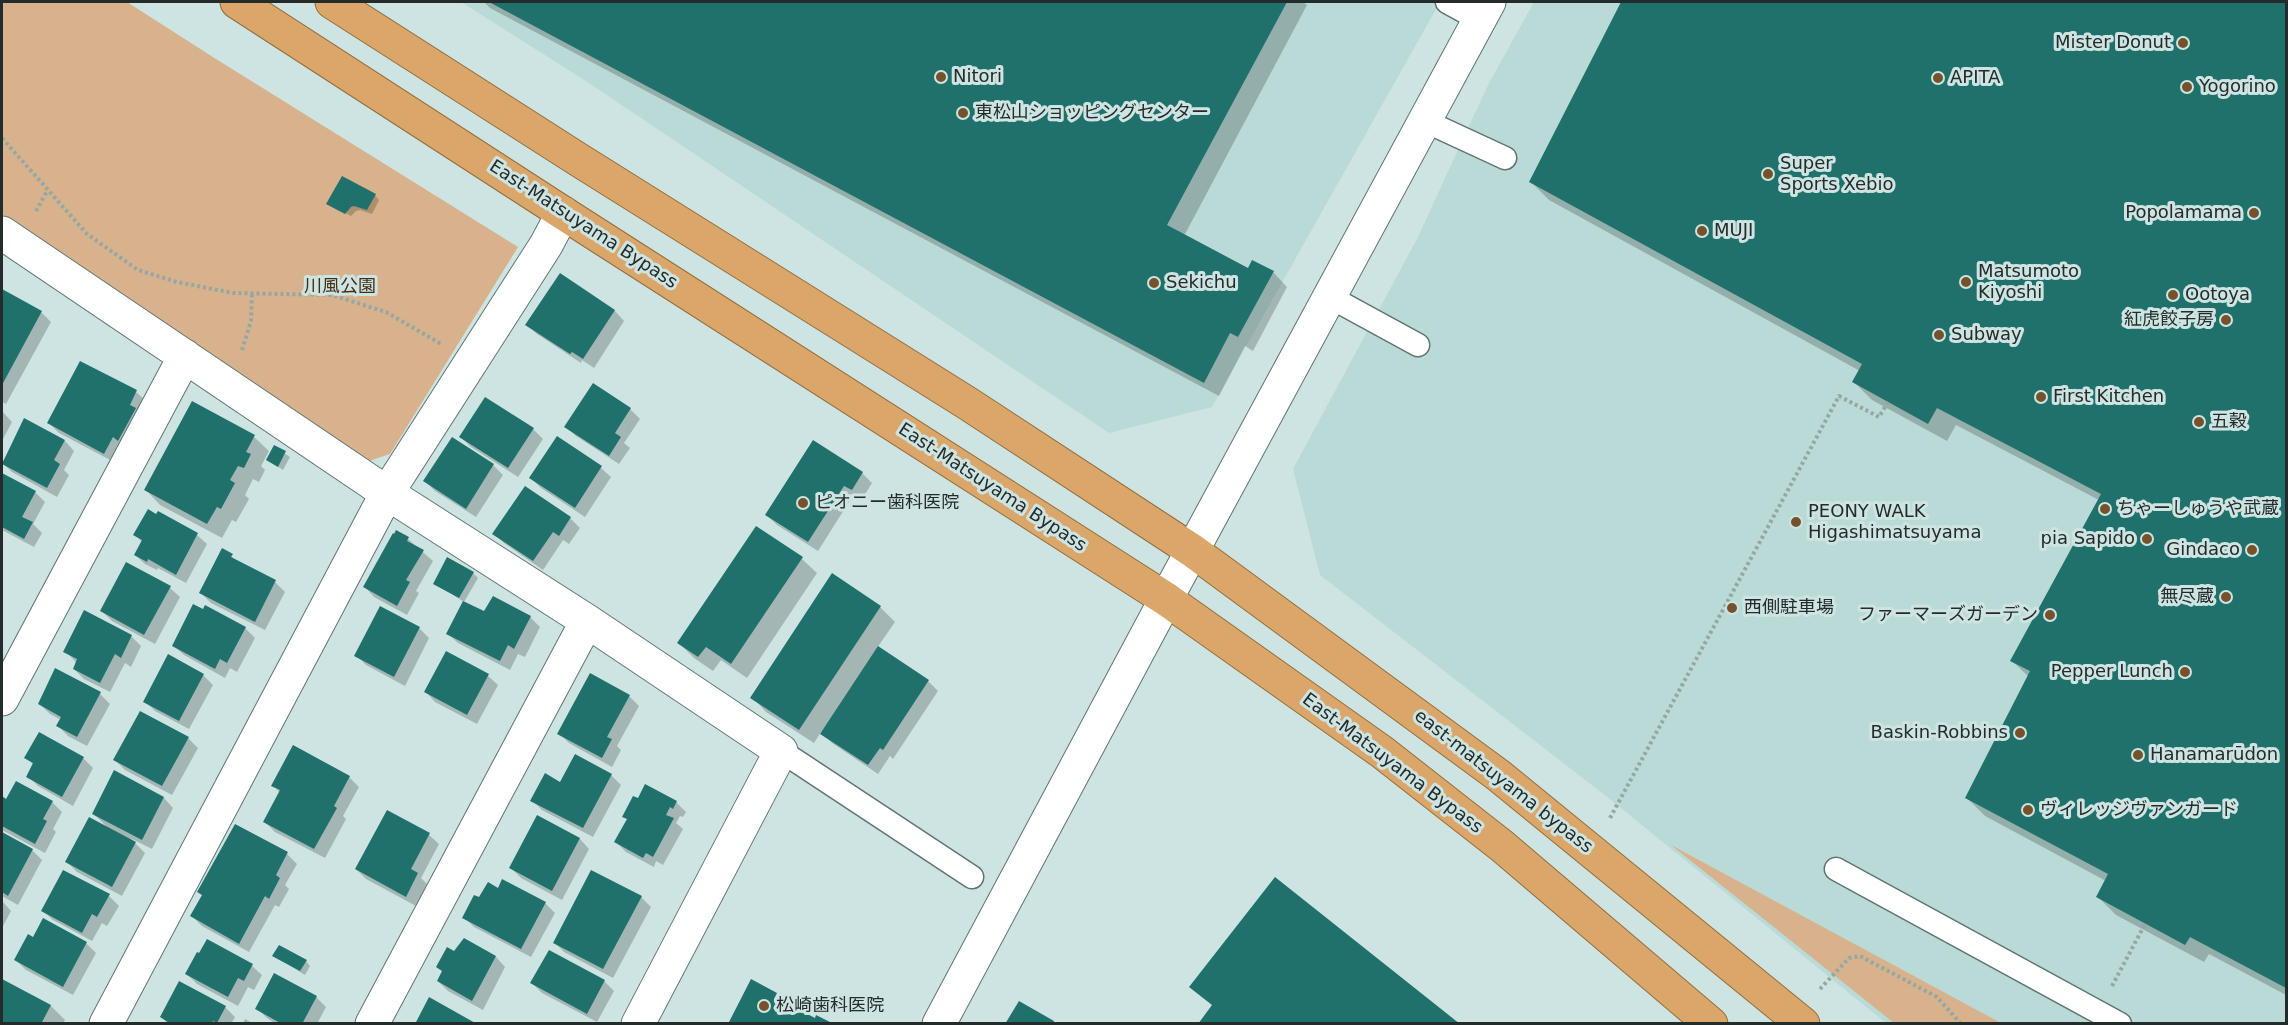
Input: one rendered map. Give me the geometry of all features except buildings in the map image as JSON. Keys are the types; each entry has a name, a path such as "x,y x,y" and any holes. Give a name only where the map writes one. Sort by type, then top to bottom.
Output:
{"highway":[{"name":"East-Matsuyama Bypass","path":"237,2 1166,599 1382,752 1502,846 1711,1023"},
{"path":"332,2 967,403 1193,551"},
{"name":"east-matsuyama bypass","path":"1193,551 1498,775 1803,1023"}],"street":[{"path":"939,1023 1425,121 1467,7"},
{"path":"106,1023 387,493 546,245 563,213"},
{"path":"2,233 387,493 587,621 781,751 638,1023"},
{"path":"2,699 185,356"},
{"path":"372,1023 587,621"}],"lane":[{"path":"1425,121 1505,158"},
{"path":"1330,297 1418,345"},
{"path":"781,751 972,877"},
{"path":"1836,869 2120,1023"}],"path":[{"path":"2,138 87,234 138,270 177,282 233,293 332,295 386,312 429,336 469,363"},
{"path":"224,384 245,345 251,321 252,293"},
{"path":"1610,818 1839,396 1879,417 1888,402"},
{"path":"2098,1012 2145,924"},
{"path":"1820,989 1849,958 1860,956 1938,997 1961,1023"}],"shaded area":[{"name":"東松山ショッピングセンター","path":"461,2 1440,2 1212,407 1109,433 589,83"},
{"name":"PEONY WALK Higashimatsuyama","path":"1534,2 2286,2 2286,1023 1886,1023 1606,796 1320,575 1293,469 1417,239 1488,85"}],"green space":[{"name":"川風公園","path":"2,2 127,2 518,247 390,454 369,461 2,214"},
{"path":"1671,845 2001,1023 1894,1023"}],"place":[{"name":"Mister Donut","path":"2183,43"},
{"name":"Nitori","path":"941,77"},
{"name":"APITA","path":"1938,78"},
{"name":"Yogorino","path":"2187,87"},
{"name":"東松山ショッピングセンター","path":"963,113"},
{"name":"Super Sports Xebio","path":"1768,174"},
{"name":"Popolamama","path":"2254,213"},
{"name":"MUJI","path":"1702,231"},
{"name":"Matsumoto Kiyoshi","path":"1966,282"},
{"name":"Sekichu","path":"1154,283"},
{"name":"Ootoya","path":"2173,295"},
{"name":"紅虎餃子房","path":"2226,320"},
{"name":"Subway","path":"1939,335"},
{"name":"First Kitchen","path":"2041,397"},
{"name":"五穀","path":"2199,422"},
{"name":"ピオニー歯科医院","path":"803,503"},
{"name":"ちゃーしゅうや武蔵","path":"2105,509"},
{"name":"PEONY WALK Higashimatsuyama","path":"1796,522"},
{"name":"pia Sapido","path":"2147,539"},
{"name":"Gindaco","path":"2252,550"},
{"name":"無尽蔵","path":"2226,597"},
{"name":"西側駐車場","path":"1732,608"},
{"name":"ファーマーズガーデン","path":"2050,615"},
{"name":"Pepper Lunch","path":"2185,672"},
{"name":"Baskin-Robbins","path":"2020,733"},
{"name":"Hanamarūdon","path":"2138,755"},
{"name":"ヴィレッジヴァンガード","path":"2028,810"},
{"name":"松崎歯科医院","path":"764,1006"}]}
